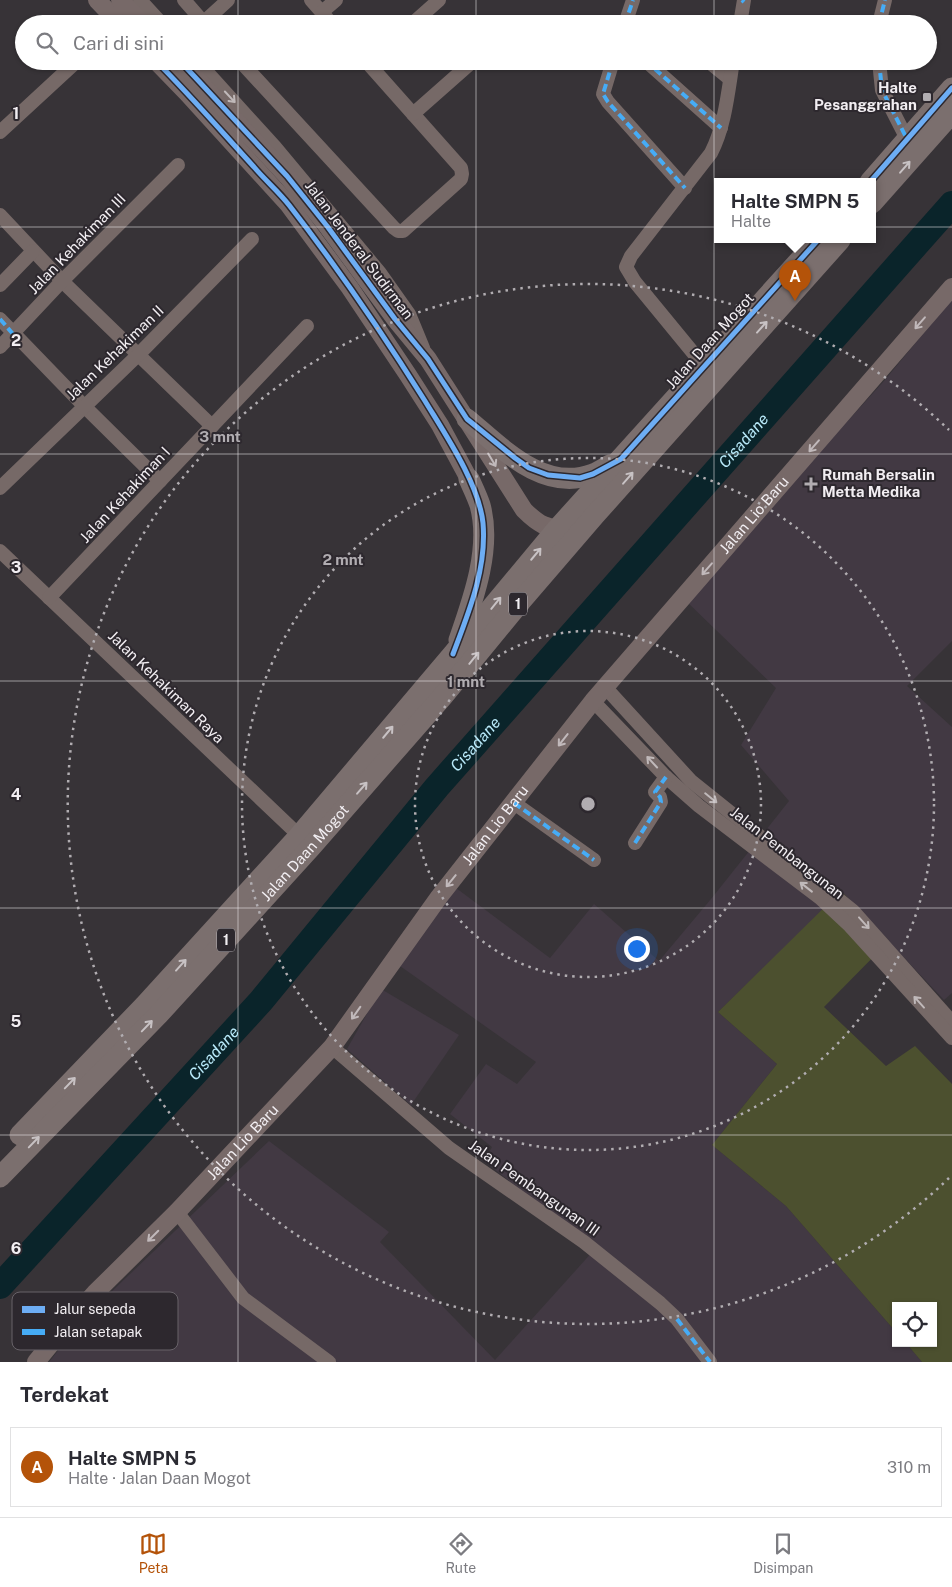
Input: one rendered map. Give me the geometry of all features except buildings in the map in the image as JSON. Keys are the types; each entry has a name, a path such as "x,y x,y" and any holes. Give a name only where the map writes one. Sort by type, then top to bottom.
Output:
{"highway":[{"path":"874,178 952,88"},
{"path":"876,198 952,112"},
{"name":"Jalan Daan Mogot","path":"0,1156 443,696 521,600 595,515 717,362 816,243"},
{"name":"Jalan Daan Mogot","path":"0,1177 159,1014 305,841 454,654 557,529 620,459 837,243"},
{"path":"467,418 529,468 548,475 580,478 593,474 620,459"},
{"path":"454,654 474,596 483,540 480,505 470,480"}],"main road":[{"path":"97,0 111,15"},
{"path":"120,0 135,15"},
{"name":"Jalan Jenderal Sudirman","path":"165,70 200,106 288,204 350,288 408,375 440,425 470,480"},
{"name":"Jalan Jenderal Sudirman","path":"188,70 286,176 326,226 394,319 428,359 524,510 542,525 557,529"},
{"name":"Jalan Lio Baru","path":"96,1292 177,1212 332,1047 439,897 605,687 952,286"},
{"name":"Jalan Daan Mogot","path":"557,529 579,524 595,515"},
{"name":"Jalan Lio Baru","path":"36,1362 46,1350"}],"street":[{"path":"140,0 154,15"},
{"path":"184,0 197,15"},
{"path":"212,15 228,0"},
{"path":"311,0 324,15"},
{"path":"322,12 336,0"},
{"path":"422,15 439,0"},
{"path":"627,15 633,0"},
{"path":"881,15 885,0"},
{"path":"741,15 743,1"},
{"path":"0,132 67,70"},
{"name":"Jalan Jenderal Sudirman","path":"205,70 275,147 380,274 409,314 428,359"},
{"path":"248,70 398,231 403,231 461,179 462,168 375,70"},
{"path":"413,114 463,70"},
{"path":"610,70 603,94 608,102 685,188"},
{"path":"656,70 720,128"},
{"path":"719,70 730,79"},
{"path":"717,362 629,273 626,267 631,256 711,153 717,141 732,70"},
{"path":"880,70 882,90 908,139"},
{"name":"Jalan Kehakiman III","path":"0,348 62,281 178,165"},
{"path":"0,215 62,281 212,426"},
{"name":"Jalan Kehakiman II","path":"0,488 138,355 252,239"},
{"path":"0,285 33,251"},
{"path":"0,319 160,481"},
{"name":"Jalan Kehakiman I","path":"50,598 307,326"},
{"name":"Jalan Kehakiman Raya","path":"0,551 305,841"},
{"name":"Jalan Pembangunan","path":"605,687 691,781 853,911 947,1016 952,1038"},
{"name":"Jalan Pembangunan","path":"593,702 666,776 699,806 820,898 947,1016"},
{"path":"635,843 661,802 660,797 655,792 666,776"},
{"path":"514,803 594,860"},
{"name":"Jalan Pembangunan III","path":"332,1047 449,1148 584,1242 654,1298 677,1319 710,1362"},
{"path":"177,1212 243,1298 329,1362"}],"shaded area":[{"path":"952,299 952,641 907,686 952,727 952,993 944,1000 842,892 718,1012 777,1064 712,1145 786,1206 892,1327 892,1347 909,1347 922,1362 49,1362 58,1350 178,1350 178,1292 111,1292 269,1141 389,1232 380,1242 495,1360 595,1249 484,1161 492,1147 450,1114 486,1064 517,1084 536,1062 400,966 452,885 550,958 594,904 659,961 789,801 741,745 776,688 685,600 884,381"},
{"path":"381,989 459,1035 411,1105 347,1049"}],"green space":[{"path":"841,891 889,941 824,1007 886,1066 915,1046 952,1084 952,1362 922,1362 909,1347 937,1347 937,1302 892,1302 892,1327 786,1206 712,1145 777,1064 718,1012"}],"waterway":[{"name":"Cisadane","path":"0,1286 261,1001 437,787 952,204"}],"marked path":[{"path":"628,15 633,0"},
{"path":"881,15 885,0"},
{"path":"610,70 603,94 608,102 685,188"},
{"path":"656,70 721,128"},
{"path":"880,70 882,90 907,139"},
{"path":"0,319 13,334"},
{"path":"635,843 661,802 660,797 655,792 666,777"},
{"path":"514,803 594,860"},
{"path":"677,1319 710,1362"}],"cycle path":[{"path":"165,70 281,195 307,229 393,351 442,428 468,476 480,508 484,540 476,590 453,654"},
{"path":"188,70 287,176 327,226 395,319 428,359 467,419 529,468 548,475 580,478 593,474 621,459 815,243"},
{"path":"873,178 952,88"}],"place":[{"name":"Halte Pesanggrahan","path":"927,97"},
{"name":"Halte SMPN 5","path":"795,301"},
{"name":"Rumah Bersalin Metta Medika","path":"811,484"}]}
